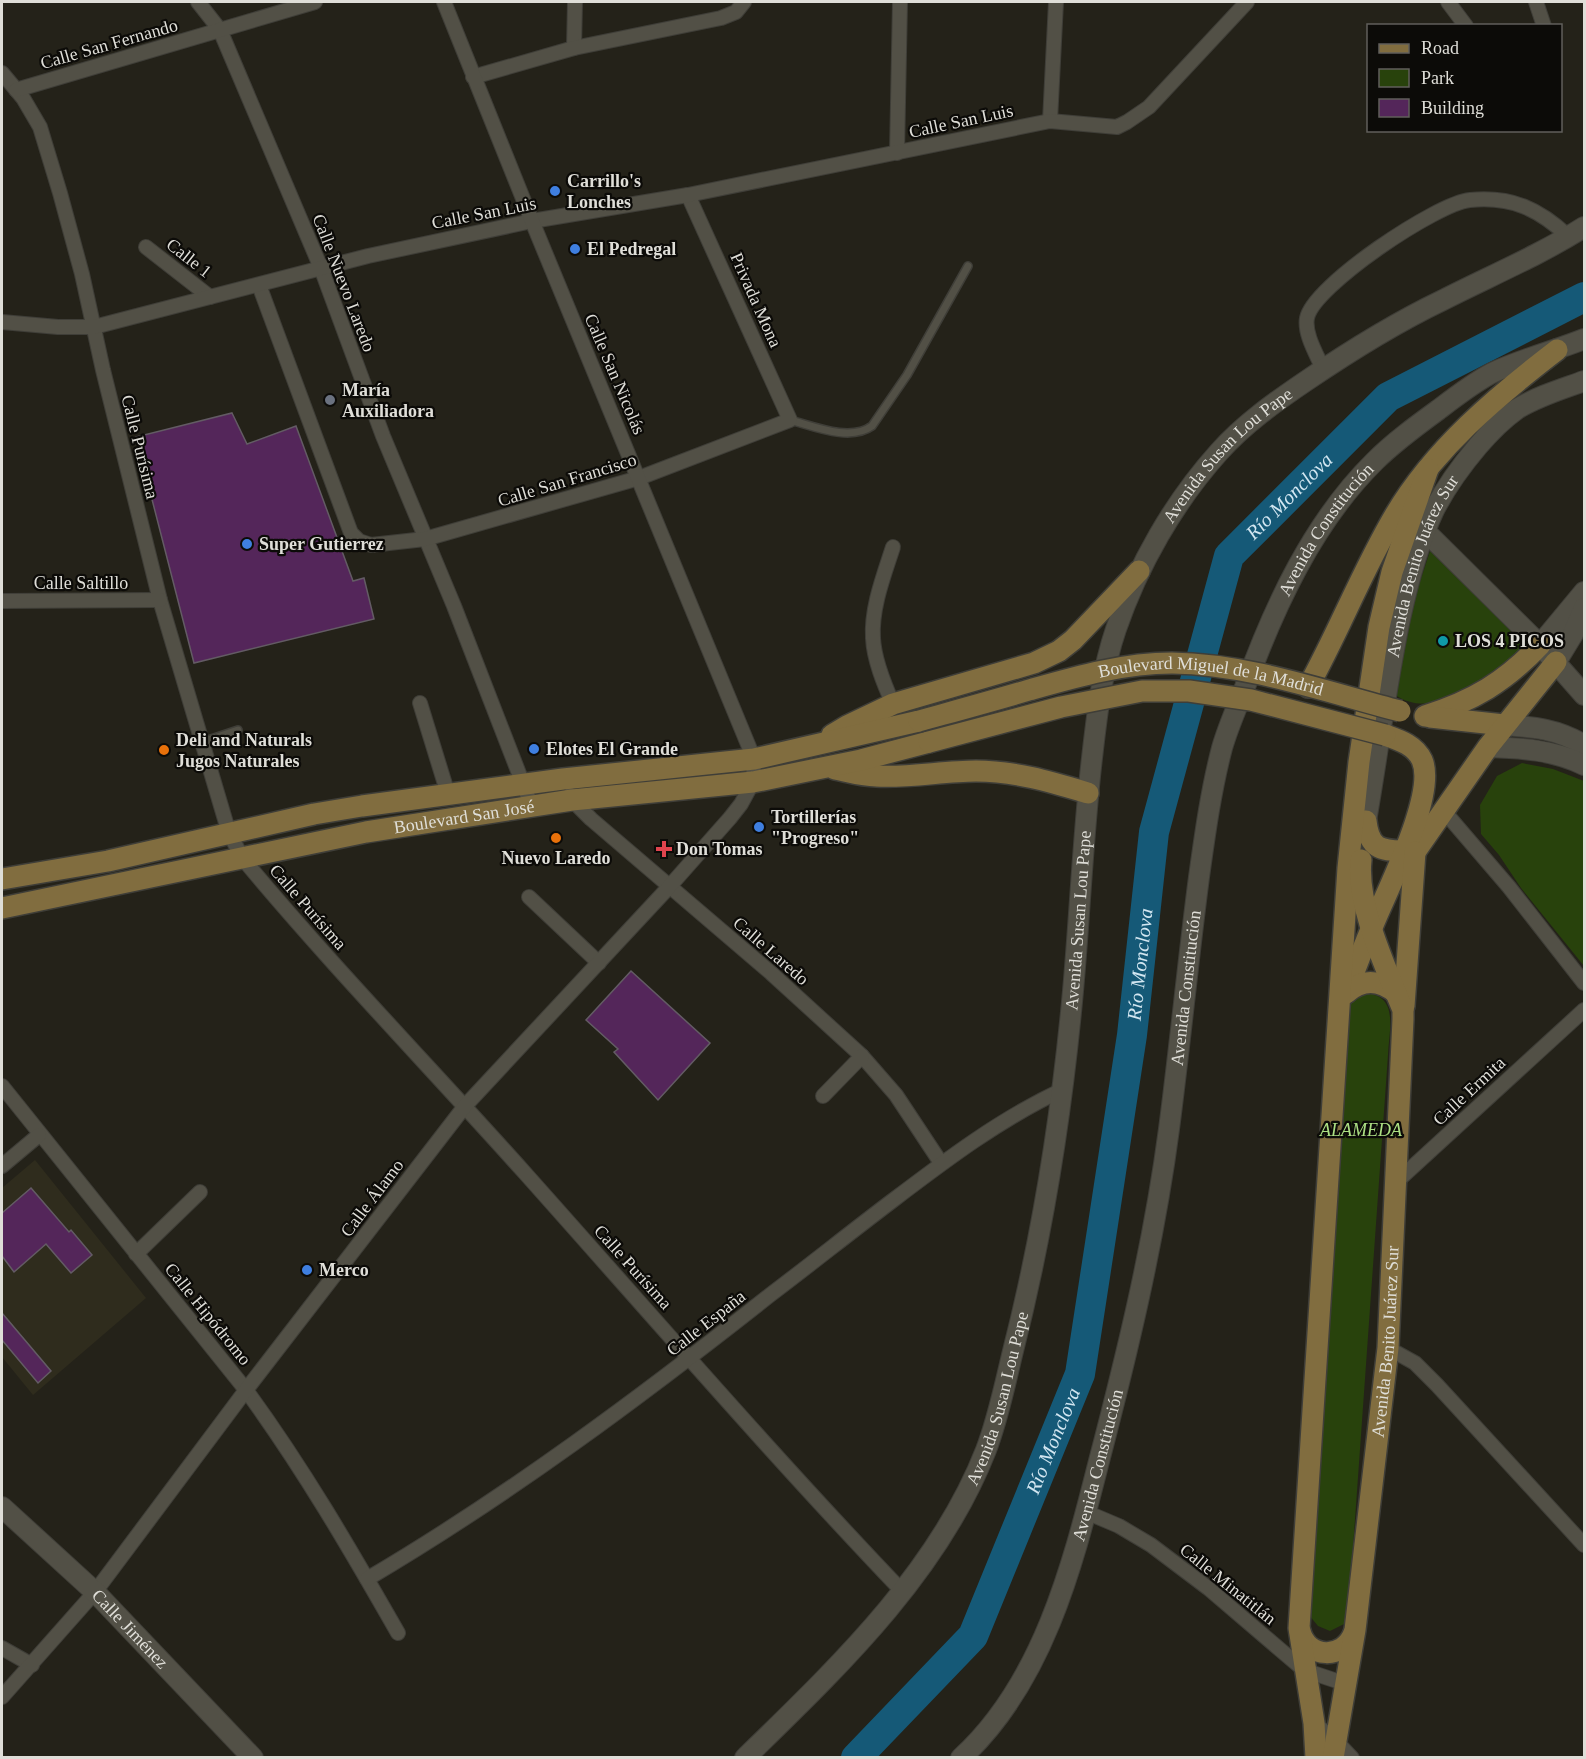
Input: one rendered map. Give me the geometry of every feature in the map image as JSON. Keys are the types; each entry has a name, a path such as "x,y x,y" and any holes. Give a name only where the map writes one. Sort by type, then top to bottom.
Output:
{"main road":[{"path":"1308,687 1369,561 1395,514 1428,469 1479,415 1526,373 1557,350"},
{"path":"1316,1758 1314,1723 1299,1628 1342,1002 1348,868 1359,762 1379,627 1392,572 1428,469"},
{"path":"815,746 847,726 916,696 1034,663 1059,651 1073,640 1139,571"},
{"path":"1425,716 1459,704 1499,682 1521,665 1540,645"},
{"path":"1342,1002 1372,927 1409,852 1443,810 1504,725 1556,662"},
{"name":"Boulevard Miguel de la Madrid","path":"918,721 1084,674 1172,663 1216,667 1255,674 1425,716 1504,725"},
{"name":"Boulevard Miguel de la Madrid","path":"929,742 1061,708 1142,691 1189,691 1251,700 1385,735 1412,746 1424,768 1420,804 1409,852"},
{"name":"Boulevard San José","path":"2,879 108,861 314,814 563,779 754,759 918,721"},
{"name":"Boulevard San José","path":"2,908 366,832 572,800 753,782 829,767 929,742"},
{"path":"829,767 859,775 877,776 940,772 1005,772 1036,777 1088,793"},
{"path":"280,851 314,814 366,832"},
{"path":"1366,821 1369,838 1376,846 1409,852"},
{"name":"Avenida Benito Juárez Sur","path":"1335,1749 1355,1629 1388,1348 1394,1184 1399,1001 1372,927 1360,875 1366,821"},
{"path":"1399,1001 1409,852"},
{"path":"1342,1002 1362,983 1371,981 1389,987 1399,1001"},
{"path":"1299,1628 1301,1636 1311,1648 1327,1653 1342,1649 1348,1644 1355,1629"}],"street":[{"name":"Calle Nuevo Laredo","path":"198,2 220,30 321,268 383,436 454,606 532,807"},
{"name":"Calle San Fernando","path":"16,90 315,2"},
{"name":"Calle San Nicolás","path":"444,2 754,759"},
{"path":"574,48 575,2"},
{"path":"473,77 574,48 721,18 736,12 744,2"},
{"path":"897,153 900,2"},
{"path":"1050,121 1056,2"},
{"name":"Calle San Luis","path":"2,322 58,327 94,327 406,247 532,221 688,195 1050,121 1112,128 1127,122 1149,107 1247,2"},
{"path":"1448,2 1464,24"},
{"path":"1536,2 1543,24"},
{"name":"Calle Purísima","path":"2,73 30,109 40,127 79,264 160,600 228,833 243,859 370,1004 465,1106 778,1457 902,1590"},
{"name":"Privada Mona","path":"688,195 790,420"},
{"path":"1323,369 1307,329 1307,316 1314,304 1358,264 1393,238 1430,215 1450,205 1472,199 1515,204 1577,232"},
{"name":"Avenida Susan Lou Pape","path":"745,1758 861,1641 927,1559 954,1516 987,1446 1024,1308 1044,1215 1062,1090 1088,793 1098,710 1115,632 1139,571 1179,502 1218,453 1246,425 1323,369 1382,332 1577,232"},
{"name":"Calle 1","path":"146,247 210,297"},
{"name":"Calle San Francisco","path":"259,285 351,532 359,541 370,545 425,539 639,478 790,420"},
{"name":"Avenida Constitución","path":"961,1758 1012,1696 1033,1658 1059,1600 1086,1512 1145,1275 1169,1131 1186,972 1206,833 1222,747 1261,643 1292,580 1322,527 1375,461 1418,424 1491,374 1584,339"},
{"name":"Avenida Benito Juárez Sur","path":"1366,821 1393,654 1406,592 1434,510 1456,473 1484,439 1517,409 1549,393 1584,381"},
{"path":"1425,531 1540,645 1584,695"},
{"path":"893,547 880,590 873,637 882,675 893,705"},
{"path":"1540,645 1584,592"},
{"name":"Calle Saltillo","path":"2,601 160,600"},
{"path":"1556,662 1573,634 1584,608"},
{"path":"420,703 448,794"},
{"path":"1504,725 1584,735"},
{"path":"1561,732 1584,745"},
{"path":"1488,747 1545,751 1573,759 1584,765"},
{"name":"Calle Álamo","path":"2,1697 95,1592 246,1390 465,1106 669,887 741,804 753,782 754,759"},
{"name":"Calle Laredo","path":"563,779 572,800 591,819 771,973 862,1056 896,1095 941,1163"},
{"path":"1443,810 1509,887 1584,983"},
{"path":"529,897 599,963"},
{"name":"Calle Ermita","path":"1394,1184 1584,1010"},
{"path":"823,1096 862,1056"},
{"name":"Calle Hipódromo","path":"2,1086 39,1135 246,1390 283,1440 329,1513 398,1633"},
{"name":"Calle España","path":"367,1579 411,1553 552,1458 690,1358 941,1163 1008,1117 1062,1090"},
{"path":"2,1166 39,1135"},
{"path":"136,1254 200,1192"},
{"path":"1388,1348 1415,1363 1582,1536"},
{"name":"Calle Jiménez","path":"2,1507 95,1592 253,1758"},
{"name":"Calle Minatitlán","path":"1086,1512 1119,1526 1151,1545 1208,1588 1304,1670 1346,1684"},
{"path":"2,1648 32,1665"},
{"path":"1314,1723 1335,1749 1352,1758"}],"lane":[{"path":"790,420 841,432 864,431 872,426 907,375 968,266"},
{"path":"202,742 238,730"}],"shaded area":[{"path":"35,1160 146,1298 33,1395 2,1357 2,1188"}],"green space":[{"path":"1430,551 1520,639 1520,651 1461,693 1428,703 1411,702 1395,695 1409,615"},
{"path":"1522,763 1553,769 1584,781 1584,966 1481,834 1480,805 1497,776"},
{"name":"ALAMEDA","path":"1363,993 1383,999 1390,1015 1390,1024 1348,1618 1344,1624 1330,1631 1318,1626 1309,1615 1348,1010 1350,1004"}],"building":[{"path":"232,413 247,444 296,426 353,581 364,578 374,619 194,663 136,437"},
{"path":"631,971 710,1043 658,1100 614,1052 618,1049 586,1020"},
{"path":"31,1188 92,1255 71,1273 46,1244 14,1272 2,1256 2,1213"},
{"path":"2,1313 51,1371 38,1383 2,1340"}],"waterway":[{"name":"Río Monclova","path":"856,1758 973,1636 1080,1374 1132,1035 1154,832 1229,556 1388,397 1584,297"}],"place":[{"name":"Carrillo's Lonches","path":"555,191"},
{"name":"El Pedregal","path":"575,249"},
{"name":"María Auxiliadora","path":"330,400"},
{"name":"Super Gutierrez","path":"247,544"},
{"name":"LOS 4 PICOS","path":"1443,641"},
{"name":"Elotes El Grande","path":"534,749"},
{"name":"Deli and Naturals Jugos Naturales","path":"164,750"},
{"name":"Tortillerías \"Progreso\"","path":"759,827"},
{"name":"Nuevo Laredo","path":"556,838"},
{"name":"Don Tomas","path":"664,849"},
{"name":"Merco","path":"307,1270"}]}
